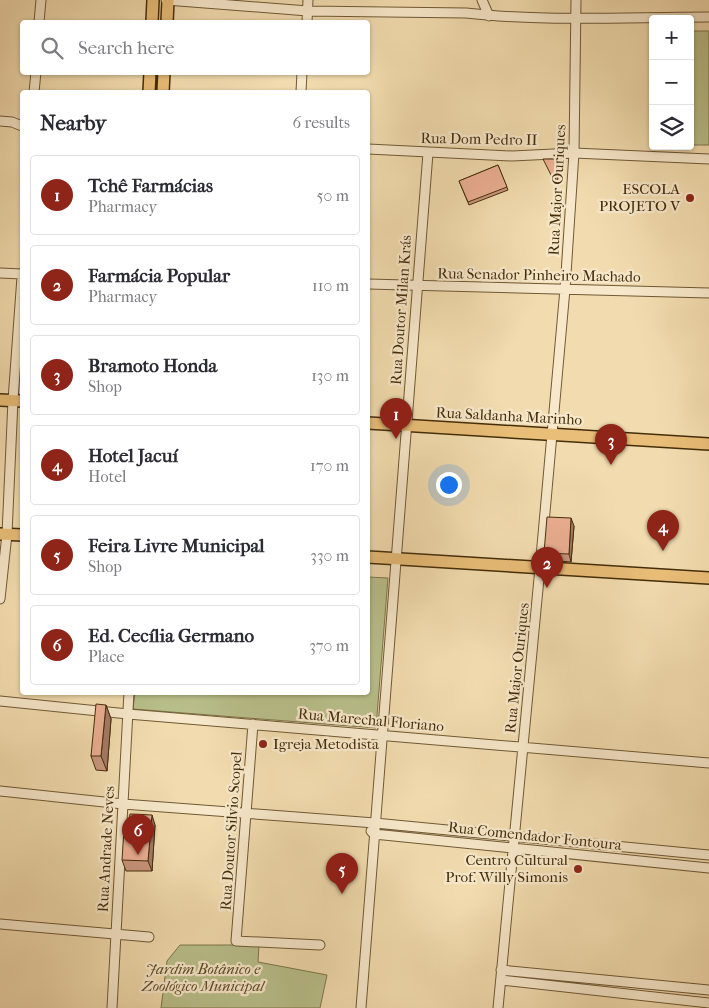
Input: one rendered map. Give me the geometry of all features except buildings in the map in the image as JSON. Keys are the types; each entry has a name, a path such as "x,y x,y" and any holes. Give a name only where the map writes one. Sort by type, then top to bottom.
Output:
{"main road":[{"path":"152,20 153,0"},
{"path":"167,0 167,20"},
{"path":"148,90 150,75"},
{"path":"163,90 164,75"},
{"path":"0,400 18,401"},
{"name":"Rua Saldanha Marinho","path":"370,423 709,444"},
{"path":"4,534 20,535"},
{"path":"370,557 709,578"}],"street":[{"path":"39,20 41,0"},
{"path":"167,0 308,11 466,13 489,16 576,18 709,17"},
{"path":"307,20 308,0"},
{"path":"482,0 489,16"},
{"name":"Rua Major Ouriques","path":"498,1008 565,289 574,153 576,0"},
{"path":"34,90 36,75"},
{"path":"301,90 302,75"},
{"path":"0,121 20,120"},
{"path":"12,122 20,125"},
{"name":"Rua Dom Pedro II","path":"370,150 512,156 574,153 709,159"},
{"name":"Rua Doutor Milan Krás","path":"361,1008 428,153"},
{"path":"0,273 20,275"},
{"name":"Rua Senador Pinheiro Machado","path":"370,284 709,294"},
{"path":"0,599 4,534 18,401 20,338"},
{"name":"Rua Andrade Neves","path":"112,1008 129,695"},
{"name":"Rua Marechal Floriano","path":"0,701 128,714 709,763"},
{"name":"Rua Doutor Silvio Scopel","path":"253,724 236,941 320,945"},
{"name":"Rua Comendador Fontoura","path":"0,792 123,804 375,823 709,855"},
{"path":"362,822 374,834"},
{"path":"423,828 423,839"},
{"path":"477,844 479,833"},
{"name":"Rua Comendador Fontoura","path":"374,834 709,868"},
{"path":"614,858 616,846"},
{"path":"664,863 666,851"},
{"path":"0,924 149,937"},
{"path":"501,975 571,977 662,986 709,1000"},
{"path":"501,975 570,988 662,998 709,1000"},
{"path":"570,988 571,977"},
{"path":"610,992 612,980"},
{"path":"662,986 662,998"}],"green space":[{"path":"694,31 709,31 709,145 694,145"},
{"path":"370,577 388,578 376,728 133,709 135,695 370,695"},
{"name":"Jardim Botânico e Zoológico Municipal","path":"180,945 259,945 258,962 327,975 320,1008 161,1008 167,961"}],"place":[{"name":"ESCOLA PROJETO V","path":"690,198"},
{"name":"Tchê Farmácias","path":"396,439"},
{"name":"Bramoto Honda","path":"611,465"},
{"name":"Hotel Jacuí","path":"663,551"},
{"name":"Farmácia Popular","path":"547,588"},
{"name":"Igreja Metodista","path":"263,744"},
{"name":"Ed. Cecília Germano","path":"138,855"},
{"name":"Centro Cultural Prof. Willy Simonis","path":"578,869"},
{"name":"Feira Livre Municipal","path":"342,894"}]}
